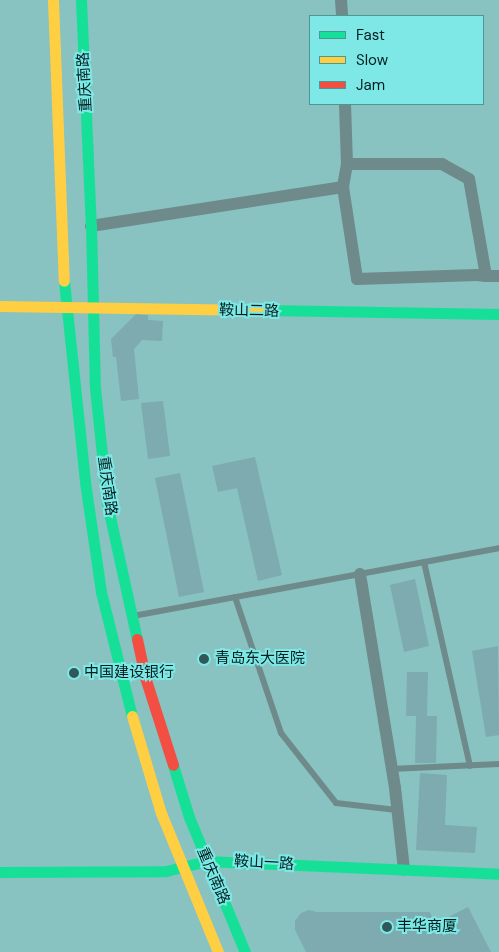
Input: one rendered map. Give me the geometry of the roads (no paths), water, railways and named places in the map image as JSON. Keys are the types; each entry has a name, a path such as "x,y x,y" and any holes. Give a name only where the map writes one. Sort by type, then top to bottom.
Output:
{"main road":[{"name":"重庆南路","path":"53,0 62,213 62,260 84,482 100,592 130,711 161,813 218,952"},
{"name":"重庆南路","path":"81,0 91,226 95,388 107,503 145,677 189,817 246,952"},
{"name":"鞍山二路","path":"0,306 499,314"},
{"name":"鞍山一路","path":"0,872 166,871 206,861 499,874"}],"street":[{"path":"341,0 342,15"},
{"path":"345,105 347,164 343,188 357,279 499,276"},
{"path":"347,164 442,164 469,179 486,276"},
{"path":"91,226 343,188"},
{"path":"360,574 391,769 404,870"}],"lane":[{"path":"132,616 499,548"},
{"path":"424,562 470,766"},
{"path":"235,597 281,733 336,803 397,810"},
{"path":"391,769 499,764"}],"place":[{"name":"青岛东大医院","path":"204,659"},
{"name":"中国建设银行","path":"74,673"},
{"name":"丰华商厦","path":"387,927"}]}
